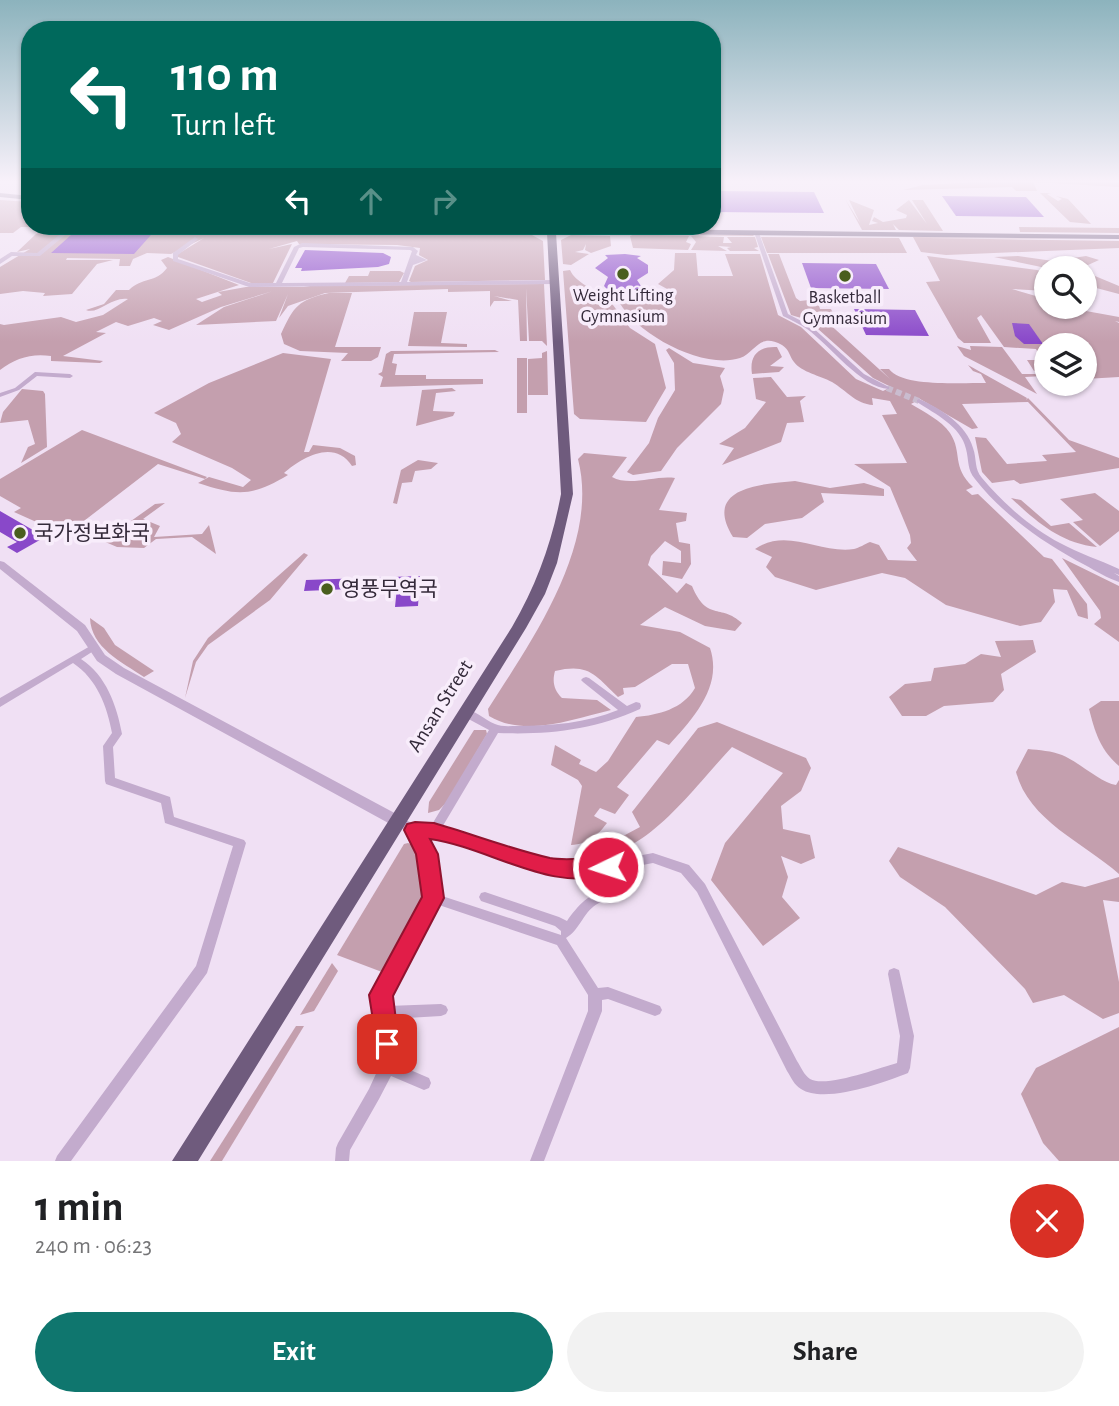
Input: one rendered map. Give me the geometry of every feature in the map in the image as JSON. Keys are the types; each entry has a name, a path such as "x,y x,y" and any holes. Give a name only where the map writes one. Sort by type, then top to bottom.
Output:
{"main road":[{"path":"863,234 1119,237"},
{"name":"Ansan Street","path":"184,1161 406,826 465,712 530,608 561,536 568,494 551,235"}],"street":[{"path":"756,234 785,315 808,327 862,375 887,388"},
{"path":"0,262 11,254 38,255 62,235"},
{"path":"195,239 175,254 176,260 243,284 554,282"},
{"path":"278,285 298,247 302,245 404,247 415,251 403,284"},
{"path":"410,264 424,260 413,256"},
{"path":"0,395 17,388 36,374 70,376"},
{"path":"919,401 963,432 971,452 972,470 991,492 1070,555 1119,579"},
{"path":"1059,547 1075,551 1119,572"},
{"path":"0,564 81,628 101,658 140,683 406,826 434,831 552,868 591,870 653,858 685,869 701,888 792,1066 807,1085 831,1088 903,1069 907,1036 894,974"},
{"path":"0,703 92,648"},
{"path":"62,1161 202,969 240,842 169,820 166,800 110,781 108,746 117,734 115,718 94,677 75,660"},
{"path":"465,712 495,729 553,729 593,723 631,708 586,680"},
{"path":"434,831 495,729"},
{"path":"342,1161 343,1148 387,1067 380,995 433,898 427,854 406,826"},
{"path":"565,935 585,905 601,896 613,896"},
{"path":"485,897 559,922 595,994 595,1011 537,1161"},
{"path":"433,898 565,935"},
{"path":"595,994 608,993 655,1010"},
{"path":"382,1013 441,1010"},
{"path":"387,1067 424,1083"}],"shaded area":[{"path":"35,235 532,235 543,241 545,280 411,282 409,281 415,266 428,260 419,255 420,248 397,245 299,244 297,241 269,249 292,244 273,283 251,283 178,257 178,254 204,238 171,254 147,253 133,259 130,266 119,266 120,259 67,258 66,260 113,260 97,264 72,294 43,296 45,293 23,291 0,294 0,267 30,249 17,252"},
{"path":"571,235 610,236 611,246 591,253 585,250 586,244 583,250 575,252 589,254 571,265 563,264 561,240"},
{"path":"658,235 753,235 754,236"},
{"path":"630,236 689,236 686,242 691,244 688,250 633,248"},
{"path":"691,236 724,237 723,243 732,243 727,237 755,237 758,247 754,248 759,251 730,251 727,248 731,247 718,246 727,251 691,250 696,242"},
{"path":"761,237 899,238 907,253 767,253"},
{"path":"913,237 1119,239 928,238 1119,241 1119,248 946,255 921,252"},
{"path":"675,253 696,253 698,276 733,276 725,254 760,254 778,315 801,327 856,379 883,391 891,387 873,378 808,320 791,315 768,254 779,254 796,298 800,301 817,299 820,309 831,309 839,326 825,320 890,379 880,369 889,369 896,375 920,382 986,383 981,374 968,365 1027,398 1026,400 1028,398 1069,440 1119,458 1119,468 1020,484 1014,480 992,483 982,472 975,437 986,438 1007,464 1047,461 1042,455 1076,452 1028,402 962,404 978,428 972,429 920,399 911,404 937,420 950,433 956,447 959,466 973,487 966,490 972,495 978,494 1044,557 1052,559 1087,604 1088,619 1078,616 1067,590 1053,589 1055,602 1041,622 1020,626 946,605 905,578 882,573 816,590 775,577 766,567 772,557 755,549 779,540 841,550 854,549 870,542 879,545 888,560 917,561 907,548 911,543 910,535 890,487 854,464 907,463 882,415 897,414 890,401 872,398 873,405 862,402 832,382 801,368 785,347 774,342 763,342 740,358 725,360 690,354 656,337 628,314 619,302 669,290 658,284 674,270"},
{"path":"927,256 1034,270 1034,290 1012,289 1034,295 1034,319 1097,319 1097,313 1119,317 1119,322 1115,321 1119,323 1119,377 1097,378 1097,333 1034,333 1034,349 1004,347 981,315 977,318 991,343 964,343 958,338 926,282 940,281"},
{"path":"168,257 239,285 196,299 202,302 222,295 218,292 246,287 544,284 547,346 542,341 529,341 526,288 527,341 520,341 518,300 494,296 512,301 494,301 490,307 490,291 448,292 448,289 325,293 288,306 279,318 288,294 276,321 196,325 224,307 273,291 221,307 169,330 153,325 162,321 154,318 128,326 116,322 96,332 106,333 63,356 103,361 100,363 51,361 51,356 37,355 12,362 0,370 0,324 61,317 76,322 103,315 128,299 116,300 95,310 86,310 104,304 116,290 129,290 163,273 167,268 161,260"},
{"path":"994,257 1034,258 1034,265"},
{"path":"570,270 598,297 610,301 630,328 655,344 666,388 646,422 580,419 574,414 563,271"},
{"path":"370,271 404,273 399,282 345,283 349,276 368,276"},
{"path":"1097,277 1119,286 1119,294 1097,288"},
{"path":"329,293 352,293 335,347 381,347 378,357 371,361 341,361 348,353 300,351 284,344 281,334 298,306 310,298"},
{"path":"414,312 447,312 441,343 467,344 467,347 408,346"},
{"path":"957,346 971,350 970,346 1002,347 1022,374 1034,374 1034,377 1025,377 1034,392 964,356"},
{"path":"777,347 782,357 770,366 784,367 779,372 752,374 752,362 757,353 765,348"},
{"path":"669,348 693,363 725,368 720,376 724,390 721,404 677,448 661,471 633,475 627,472 649,443 658,418 675,390 674,363 666,350"},
{"path":"391,351 499,352 394,354 392,363 397,364 395,375 426,375 426,379 483,379 483,384 380,387 383,377 378,374 382,372 386,354"},
{"path":"547,351 548,395 528,395 528,359 542,358 542,353"},
{"path":"283,353 331,359 304,452 309,452 313,445 340,448 355,456 356,465 352,466 336,453 318,453 284,473 288,475 254,491 234,492 198,483 209,477 243,487 251,480 232,468 172,442 181,434 176,423 154,413 209,383"},
{"path":"517,358 527,358 527,413 517,413"},
{"path":"1027,360 1034,360 1034,371"},
{"path":"771,377 787,397 806,396 800,401 804,422 787,423 781,442 722,465 734,448 719,444 745,428 766,402 756,399 753,378"},
{"path":"452,388 456,391 436,393 433,411 455,412 453,416 416,426 422,390"},
{"path":"22,389 43,391 45,394 47,447 21,463 28,447 35,444 28,420 0,423 3,412"},
{"path":"82,430 207,477 205,479 158,464 80,524 116,538 134,539 150,530 131,521 155,504 165,503 143,519 160,526 154,537 202,534 209,525 216,554 192,537 156,539 144,548 117,547 61,523 43,525 14,512 21,508 0,496 0,479"},
{"path":"584,453 627,457 612,477 619,480 675,478 659,510 687,513 686,521 676,523 679,542 690,544 691,564 682,579 662,575 663,561 681,563 681,551 665,541 651,556 648,565 677,593 686,583 692,586 703,604 742,623 735,631 705,626 665,607 640,625 680,632 710,648 713,662 709,689 696,713 669,745 657,740 617,787 629,795 615,814 600,808 594,816 607,823 592,839 571,845 582,786 578,780 551,765 555,745 581,760 579,764 596,772 608,761 636,717 669,710 684,701 695,688 688,664 672,664 635,687 623,688 624,694 618,697 591,673 567,669 555,671 554,675 554,686 562,698 597,700 611,710 565,722 533,726 518,726 489,716 488,709 542,622 571,558 579,525 582,492 578,459"},
{"path":"418,460 438,463 431,469 415,471 412,482 402,483 397,504 393,503 401,470"},
{"path":"795,481 830,488 864,483 884,489 884,496 821,493 824,502 802,518 765,524 747,538 733,537 725,520 725,508 730,498 753,487"},
{"path":"1095,493 1119,511 1119,531 1100,546 1073,522 1083,520 1060,499"},
{"path":"1011,498 1021,500 1051,526 1069,523 1097,547 1060,536"},
{"path":"304,553 308,555 270,600 208,645 196,662 185,698 193,661 208,638"},
{"path":"1062,558 1119,586 1119,642 1094,624 1101,618 1100,611"},
{"path":"90,618 104,628 115,645 154,671 144,677 109,653 96,638"},
{"path":"1033,640 1036,652 1001,674 1004,690 993,702 944,706 926,716 902,716 889,697 905,684 931,681 934,668 965,664 981,654 1001,657 995,641"},
{"path":"1101,701 1119,701 1119,766 1103,747 1091,717 1089,709"},
{"path":"717,722 806,758 811,768 801,791 781,806 783,829 810,835 815,858 801,864 781,856 788,877 782,897 800,918 763,946 711,880 725,843 783,773 732,747 673,812 631,845 607,856 579,862 548,862 598,854 612,842 640,827 632,812 698,728"},
{"path":"474,730 486,730 487,734 447,802 439,810 428,813 429,802"},
{"path":"1028,749 1062,755 1110,783 1116,785 1119,780 1119,874 1059,829 1033,804 1016,772"},
{"path":"404,844 422,849 425,895 382,972 337,955"},
{"path":"898,847 1036,895 1062,882 1085,887 1119,877 1119,902 1103,900 1119,982 1119,1013 1103,1019 1064,995 1033,1003 1025,989 945,907 900,877 889,861"},
{"path":"332,963 338,971 314,1011 300,1015"},
{"path":"296,1026 304,1026 222,1161 210,1161"},
{"path":"1119,1027 1119,1161 1059,1161 1043,1143 1021,1094 1036,1068"}],"building":[{"path":"71,235 151,235 134,254 51,253"},
{"path":"305,250 383,253 391,257 389,264 378,267 301,271 302,268 295,268"},
{"name":"Weight Lifting Gymnasium","path":"605,255 641,256 637,258 648,265 648,273 637,280 641,286 637,291 620,294 609,291 604,286 608,277 595,268 608,258"},
{"name":"Basketball Gymnasium","path":"802,263 876,264 889,289 811,288"},
{"path":"854,309 915,310 929,336 866,335"},
{"path":"1012,323 1029,324 1035,333 1034,344 1024,344 1015,336"},
{"name":"국가정보화국","path":"0,511 45,537 17,553 7,547 17,542 0,532"},
{"name":"영풍무역국","path":"420,576 418,606 395,607 397,587 304,591 306,580"}],"tunnel":[{"path":"887,388 919,401"}],"place":[{"name":"Weight Lifting Gymnasium","path":"623,274"},
{"name":"Basketball Gymnasium","path":"845,276"},
{"name":"국가정보화국","path":"20,533"},
{"name":"영풍무역국","path":"327,589"}],"route":[{"path":"387,1044 380,995 433,898 427,854 415,830 434,831 552,868 591,870 608,867"}]}
